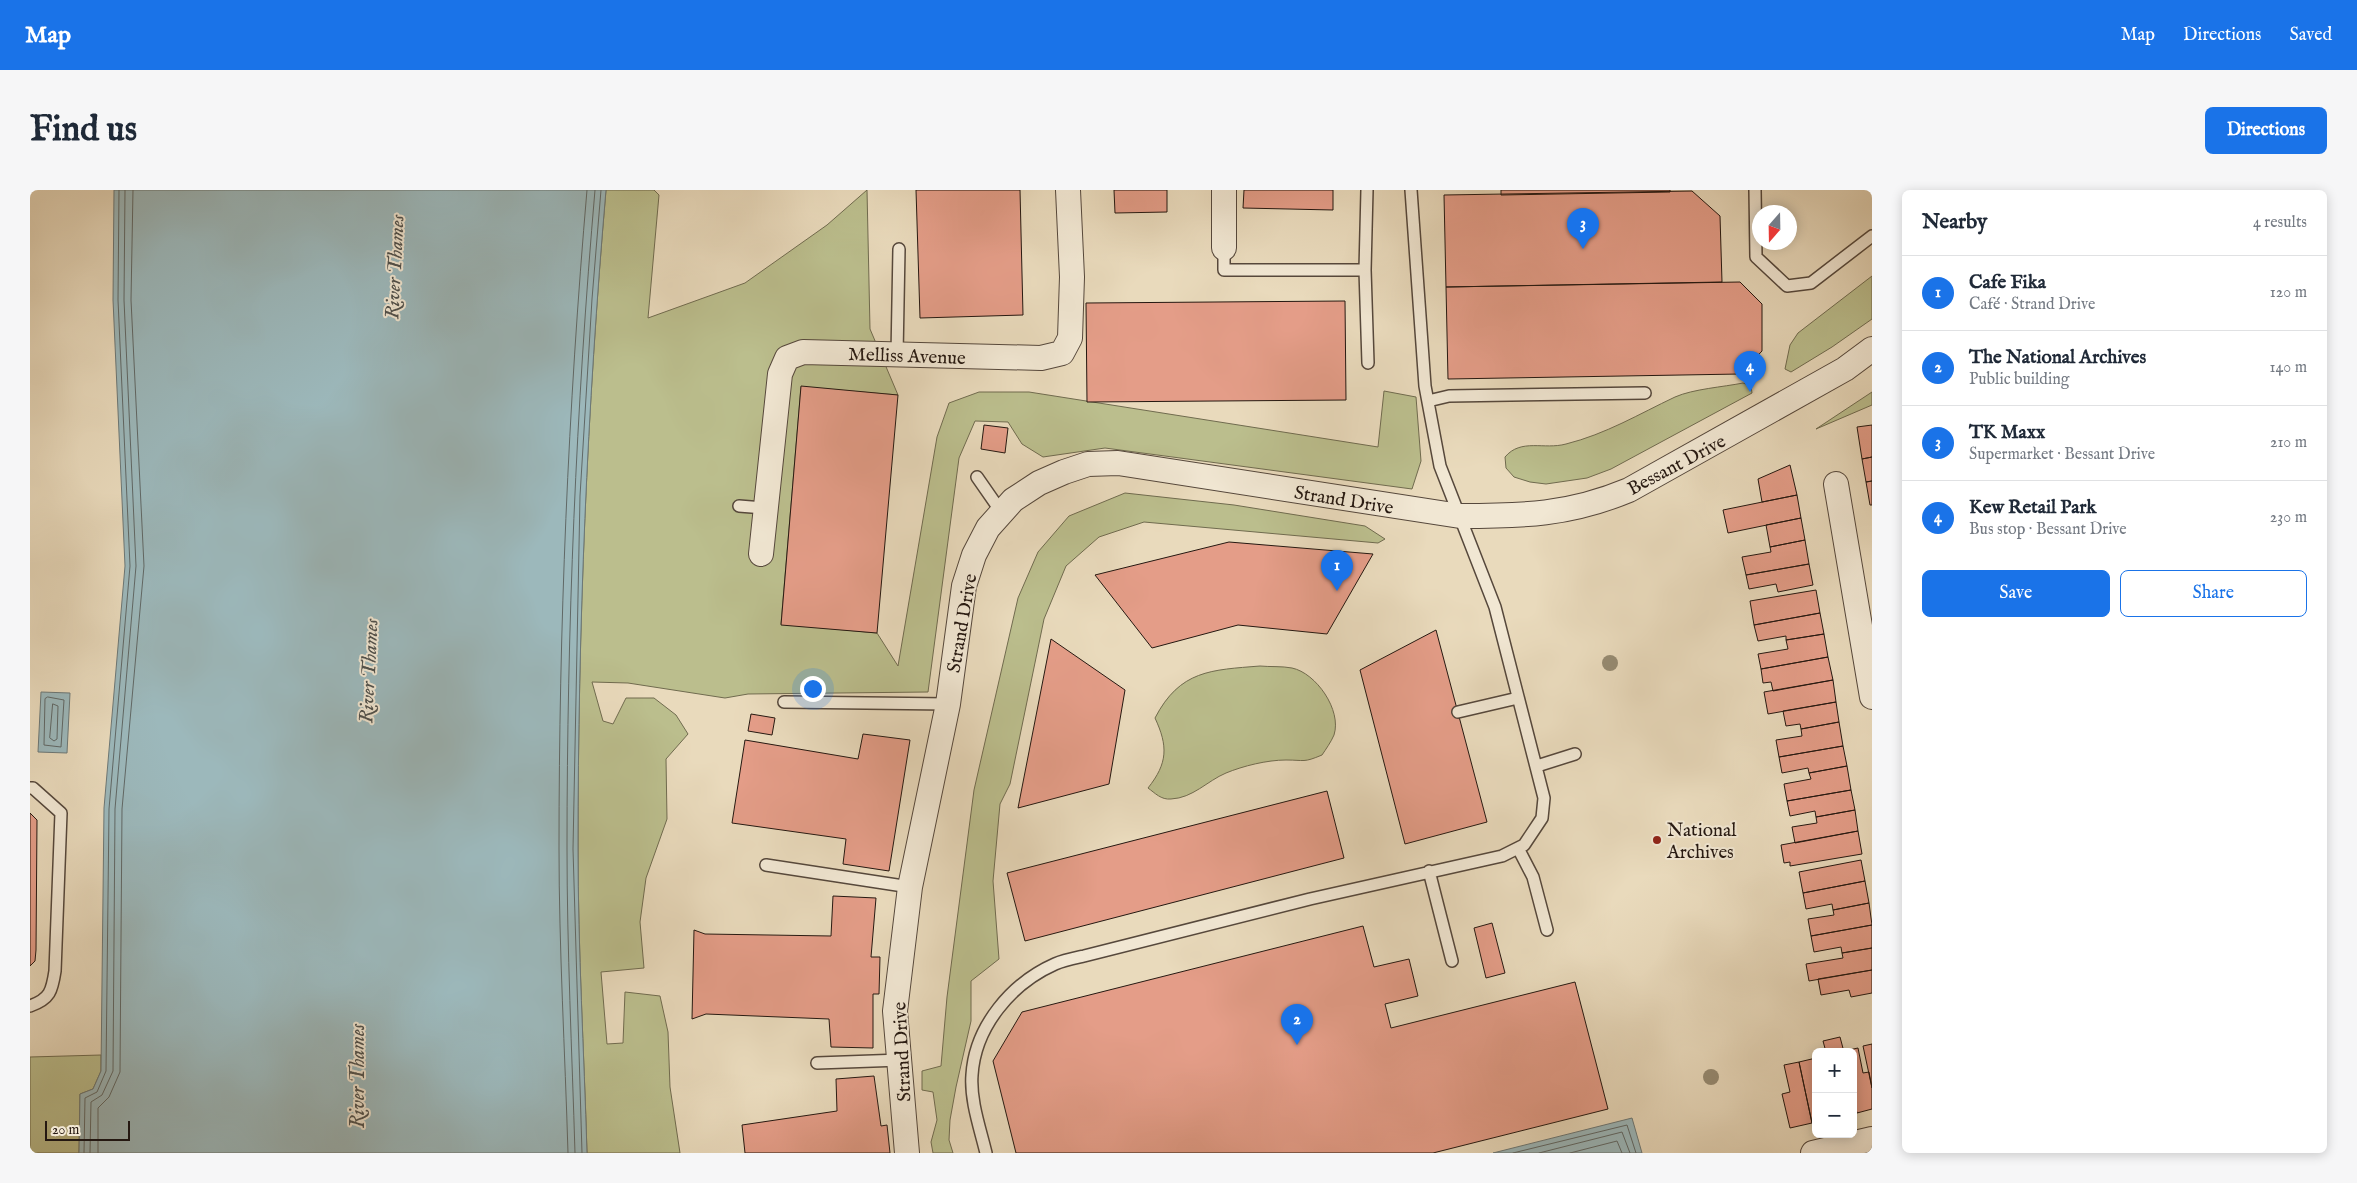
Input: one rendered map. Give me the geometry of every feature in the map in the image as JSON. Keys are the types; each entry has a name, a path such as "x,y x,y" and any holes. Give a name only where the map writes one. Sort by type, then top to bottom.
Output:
{"street":[{"name":"Melliss Avenue","path":"761,554 780,374 787,358 803,352 897,356 1041,358 1062,353 1070,338 1072,278 1068,190"},
{"path":"1224,190 1224,248"},
{"name":"Bessant Drive","path":"1460,516 1515,516 1561,511 1604,500 1629,490 1845,369 1872,349"},
{"name":"Strand Drive","path":"907,1153 896,1011 910,887 948,704 964,586 974,556 988,528 1013,500 1040,483 1088,464 1118,463 1460,516"},
{"path":"1836,484 1872,697"},
{"path":"1813,1153 1872,1139"}],"lane":[{"path":"1367,190 1365,270 1368,363"},
{"path":"986,1153 976,1113 972,1075 977,1048 1002,1003 1026,980 1056,963 1429,871 1502,856 1524,846 1542,818 1544,798 1496,607 1440,466 1428,400 1411,190"},
{"path":"1755,190 1756,257 1787,286 1811,283 1872,236"},
{"path":"897,356 899,248"},
{"path":"1224,248 1224,270 1365,270"},
{"path":"1428,400 1448,396 1645,392"},
{"path":"978,477 1002,513"},
{"path":"739,506 765,508"},
{"path":"1458,712 1518,698"},
{"path":"784,702 948,704"},
{"path":"1537,766 1575,754"},
{"path":"30,788 34,788 60,813 53,987 45,1000 30,1006"},
{"path":"1518,848 1533,877 1547,930"},
{"path":"766,865 910,887"},
{"path":"1429,871 1452,961"},
{"path":"818,1062 901,1060"}],"green space":[{"path":"606,190 654,190 659,195 648,318 745,283 827,225 867,190 870,329 898,395 801,387 781,624 877,633 898,666 937,437 949,403 979,392 1029,392 1378,447 1384,391 1416,397 1421,461 1412,489 1105,448 1043,457 1022,444 1008,422 975,421 959,458 928,692 748,694 725,698 628,683 592,682 603,721 613,724 626,698 654,698 676,715 688,734 666,759 667,819 646,878 640,922 644,968 601,972 607,1044 623,1043 625,992 660,996 668,1032 670,1087 680,1153 587,1153 578,886 578,766 589,436"},
{"path":"1872,276 1872,319 1832,347 1791,372 1785,369 1790,345 1798,333"},
{"path":"1743,383 1751,386 1752,393 1611,469 1587,478 1546,484 1514,477 1506,468 1505,457 1511,451 1518,448 1526,446 1558,446 1581,440 1609,429 1682,394"},
{"path":"1872,392 1872,405 1816,429"},
{"path":"1125,493 1234,505 1365,526 1385,539 1378,543 1144,522 1099,537 1066,566 1044,619 1010,784 1000,804 993,881 999,959 971,981 971,1021 950,1120 949,1140 953,1153 933,1153 931,1142 937,1120 933,1092 922,1090 922,1071 941,1066 947,997 974,790 1018,598 1038,552 1069,516"},
{"path":"1260,666 1288,667 1301,671 1310,677 1325,694 1331,704 1335,725 1334,735 1322,755 1301,761 1271,761 1240,768 1219,776 1186,796 1179,798 1164,798 1148,788 1155,779 1164,754 1162,737 1155,718 1175,690 1198,676 1212,672"},
{"path":"101,1055 101,1071 93,1089 80,1094 79,1153 30,1153 30,1057"}],"water":[{"name":"River Thames","path":"114,190 606,190 589,436 578,766 578,886 587,1153 79,1153 80,1094 93,1089 101,1071 104,808 125,566 113,300"},
{"path":"41,692 70,693 67,753 38,752"},
{"path":"1632,1118 1642,1153 1493,1153"}],"building":[{"path":"916,190 1020,190 1023,315 920,318"},
{"path":"1114,190 1167,190 1167,212 1115,213"},
{"path":"1244,190 1333,190 1333,210 1243,208"},
{"path":"1501,190 1670,190 1670,192 1501,195"},
{"path":"1692,191 1720,216 1722,282 1446,287 1444,195"},
{"path":"1740,282 1762,304 1762,351 1740,374 1448,379 1446,287"},
{"path":"1345,301 1346,400 1087,402 1086,303"},
{"path":"801,386 898,395 877,633 781,625"},
{"path":"984,425 1008,428 1005,453 981,449"},
{"path":"1872,425 1872,457 1862,459 1857,427"},
{"path":"1872,457 1872,481 1866,482 1862,459"},
{"path":"1790,465 1797,495 1762,502 1758,479"},
{"path":"1872,481 1872,505 1870,505 1866,482"},
{"path":"1797,495 1801,518 1728,533 1723,510"},
{"path":"1801,518 1805,540 1770,547 1766,525"},
{"path":"1805,540 1809,564 1746,575 1742,557 1771,552 1770,547"},
{"path":"1229,542 1373,554 1327,634 1238,625 1152,648 1095,575"},
{"path":"1809,564 1813,585 1778,592 1776,584 1749,589 1746,575"},
{"path":"1816,590 1820,613 1754,625 1750,601"},
{"path":"1820,613 1824,634 1786,640 1786,636 1758,641 1754,625"},
{"path":"1436,630 1487,822 1405,844 1360,670"},
{"path":"1824,634 1828,657 1761,669 1758,654 1788,649 1786,640"},
{"path":"1051,639 1125,690 1109,784 1018,808"},
{"path":"1828,657 1833,680 1773,691 1771,682 1763,683 1761,669"},
{"path":"1833,680 1836,702 1768,714 1764,692"},
{"path":"1836,702 1839,722 1801,729 1800,724 1786,726 1783,711"},
{"path":"751,714 775,718 772,735 748,731"},
{"path":"1839,722 1843,746 1779,757 1776,740 1802,736 1801,729"},
{"path":"863,734 910,740 889,871 843,864 846,839 732,823 745,740 858,759"},
{"path":"1843,746 1847,766 1809,773 1808,768 1782,773 1779,757"},
{"path":"1847,766 1851,790 1787,801 1784,784 1811,779 1809,773"},
{"path":"1851,790 1855,810 1816,817 1815,811 1790,816 1787,801"},
{"path":"1327,791 1344,858 1025,941 1007,873"},
{"path":"1855,810 1858,831 1795,843 1792,827 1817,823 1816,817"},
{"path":"30,813 37,820 36,950 35,961 30,966"},
{"path":"1858,831 1862,854 1790,866 1790,862 1784,863 1781,845"},
{"path":"1861,860 1865,881 1803,893 1799,872"},
{"path":"1865,881 1869,903 1833,910 1832,904 1806,909 1803,893"},
{"path":"833,896 876,898 871,957 880,957 879,994 873,994 873,1048 831,1047 829,1019 706,1014 692,1019 694,930 705,934 831,936"},
{"path":"1869,903 1872,925 1811,936 1808,919 1834,915 1833,910"},
{"path":"1492,923 1505,973 1486,978 1474,928"},
{"path":"1872,925 1872,948 1842,953 1841,947 1814,952 1811,936"},
{"path":"1363,926 1374,967 1409,959 1418,996 1385,1004 1391,1028 1575,982 1608,1109 1433,1153 1016,1153 993,1061 1022,1012"},
{"path":"1872,948 1872,970 1809,981 1806,964 1843,958 1842,953"},
{"path":"1872,970 1872,993 1851,997 1849,990 1821,995 1818,979"},
{"path":"1840,1037 1843,1048 1825,1048 1823,1041"},
{"path":"1872,1044 1872,1088 1863,1046"},
{"path":"1857,1048 1863,1073 1869,1072 1872,1088 1872,1109 1857,1113 1857,1093"},
{"path":"1812,1059 1812,1123 1799,1062"},
{"path":"1799,1062 1812,1123 1790,1128 1782,1094 1790,1092 1784,1065"},
{"path":"874,1076 881,1126 887,1125 890,1153 745,1153 742,1125 837,1111 836,1079"}],"place":[{"name":"TK Maxx","path":"1583,249"},
{"name":"Kew Retail Park","path":"1750,392"},
{"name":"Cafe Fika","path":"1337,591"},
{"name":"National Archives","path":"1657,840"},
{"name":"The National Archives","path":"1297,1045"}]}
